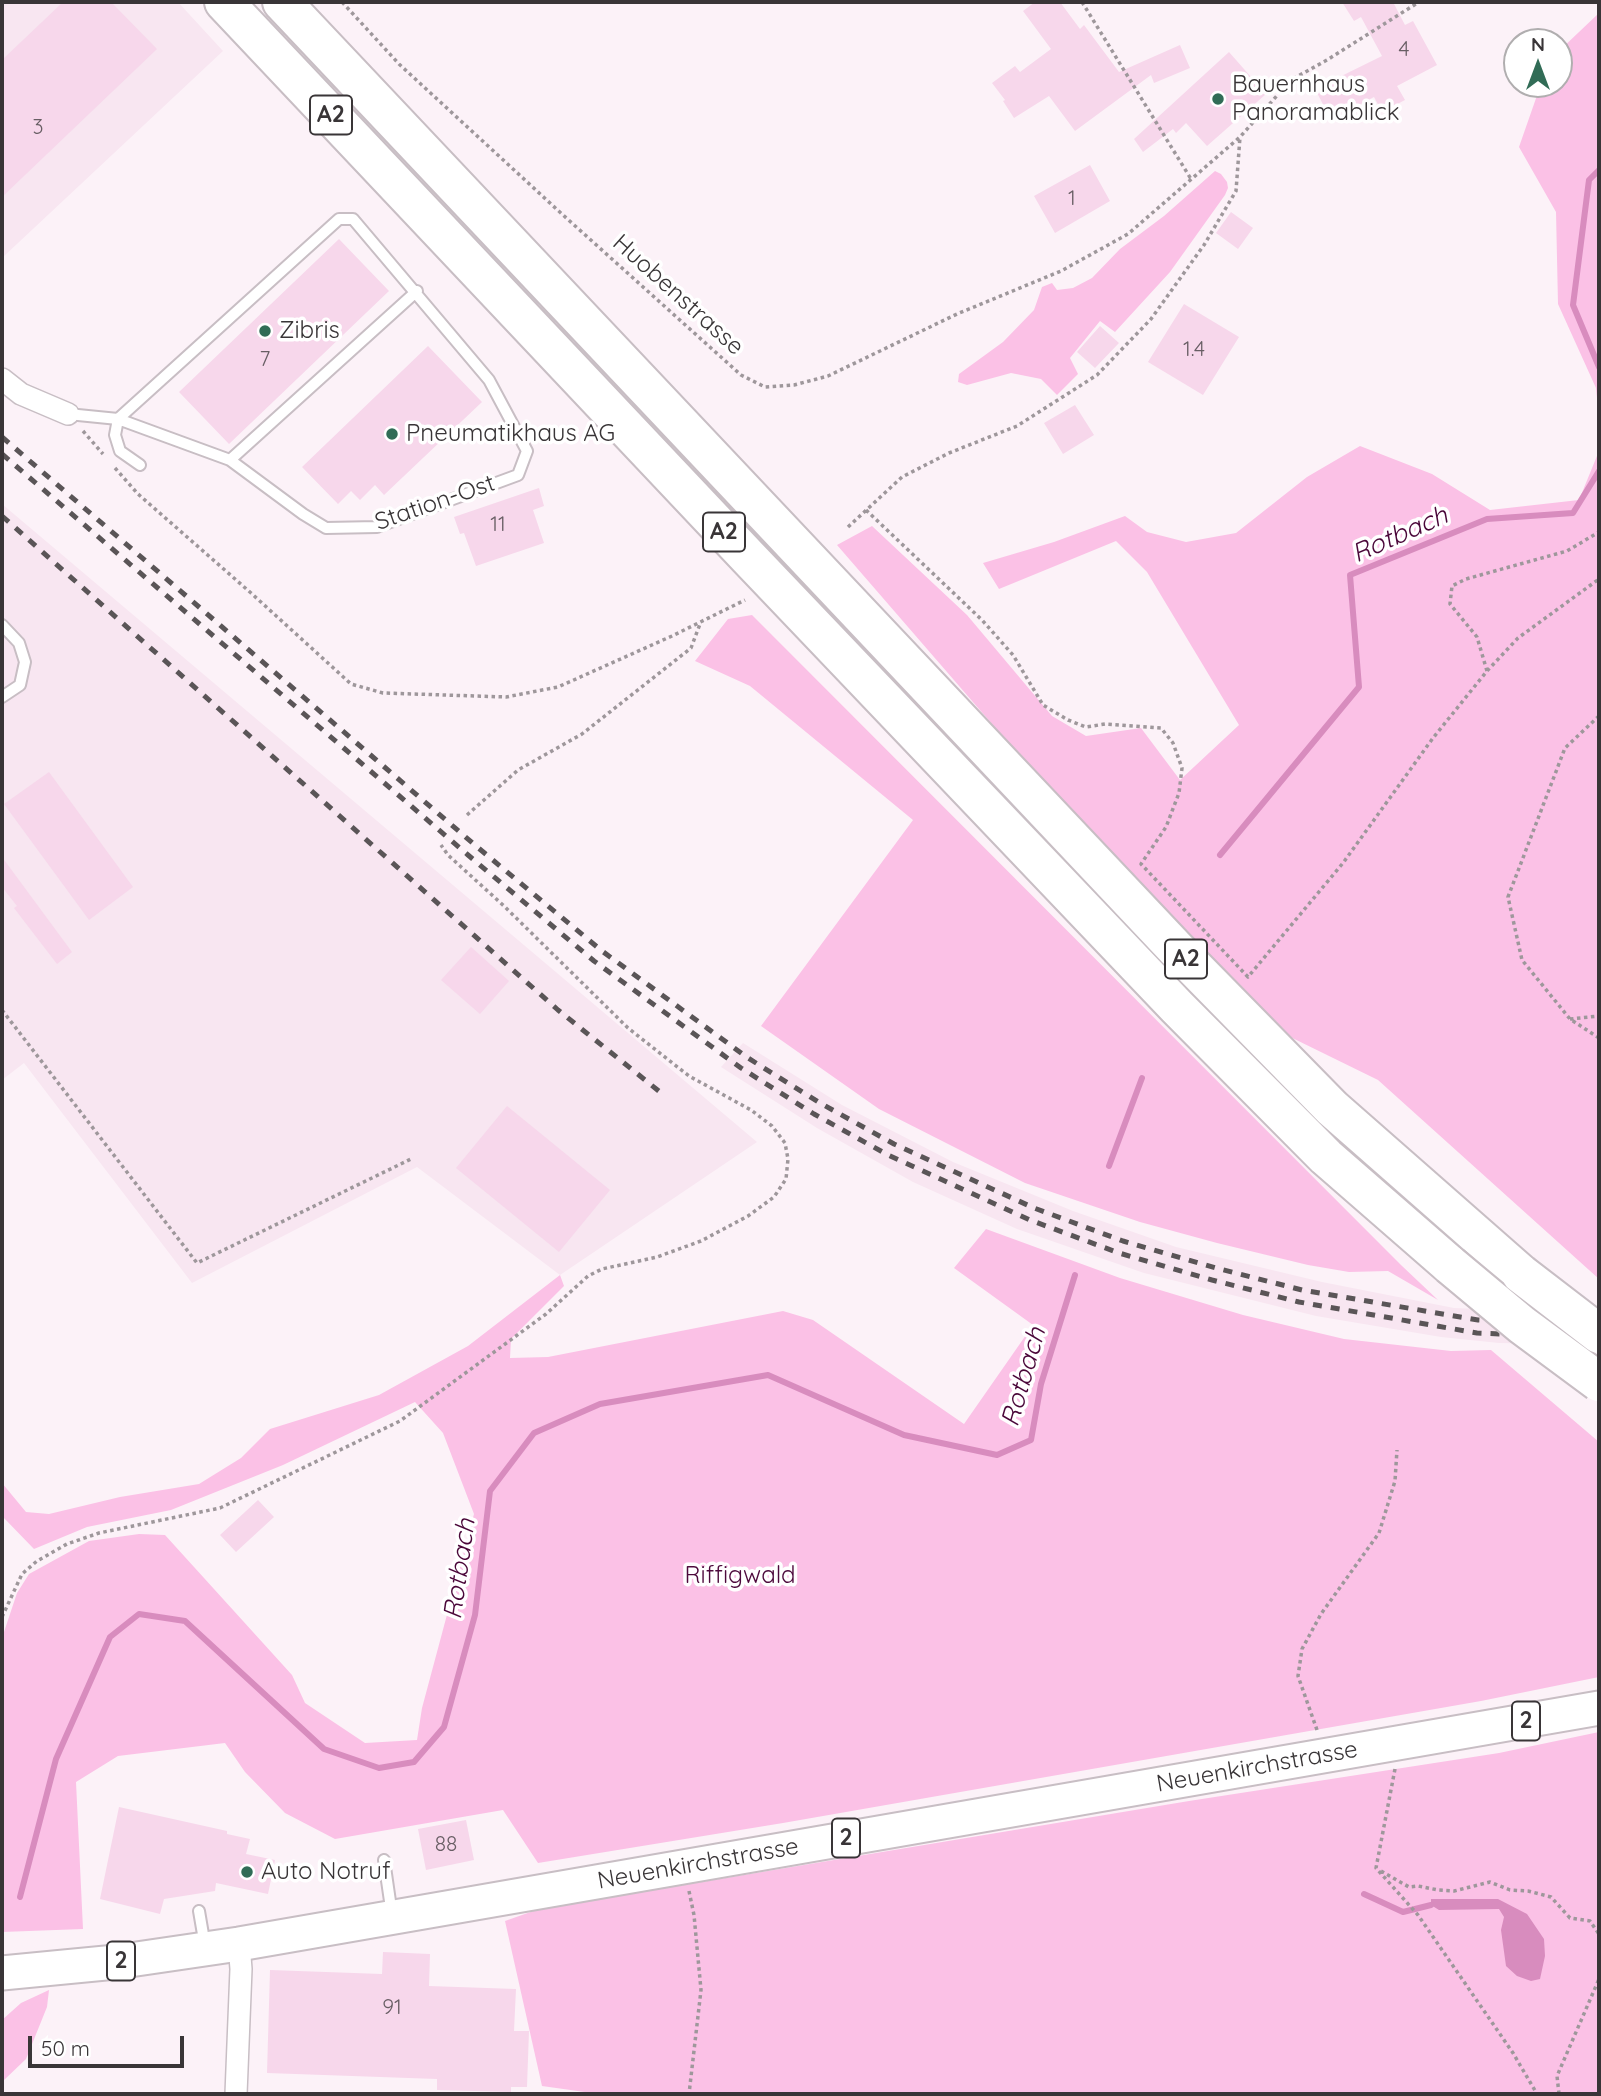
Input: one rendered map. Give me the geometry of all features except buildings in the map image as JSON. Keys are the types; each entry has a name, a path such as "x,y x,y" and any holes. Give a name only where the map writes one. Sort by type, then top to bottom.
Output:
{"highway":[{"name":"A2","path":"225,2 1013,835 1304,1135 1450,1265 1522,1325 1599,1382"},
{"name":"A2","path":"282,2 1166,939 1332,1108 1521,1274 1599,1334"}],"main road":[{"name":"Neuenkirchstrasse","path":"2,1973 116,1962 239,1944 1599,1708"}],"street":[{"name":"Station-Ost","path":"2,379 21,394 68,414"},
{"path":"236,2094 241,1969 239,1944"}],"lane":[{"name":"Station-Ost","path":"68,414 118,419 230,460 326,528 377,527 518,475 527,451 489,380 353,219 339,219 118,419"},
{"path":"230,460 416,291"},
{"path":"118,419 115,435 120,451 140,465"},
{"path":"2,625 19,643 25,662 20,685 2,697"},
{"path":"384,1860 393,1917"},
{"path":"199,1911 205,1948"}],"path":[{"name":"Huobenstrasse","path":"342,2 399,65 563,215 741,375 765,387 794,385 828,376 957,314 1061,271 1128,234 1240,137 1291,80 1419,2"},
{"path":"1082,2 1192,180"},
{"path":"848,527 902,477 949,453 1017,426 1097,375 1151,319 1217,223 1236,191 1240,137"},
{"path":"68,414 103,454"},
{"path":"112,464 138,494 351,684 383,693 506,697 558,687 745,600"},
{"path":"866,510 982,620 1013,655 1043,705 1086,727 1105,724 1161,728 1173,743 1182,768 1179,793 1166,827 1141,864 1248,977 1343,863 1433,738 1487,671 1518,638 1599,579"},
{"path":"1487,671 1477,637 1450,604 1452,586 1466,579 1567,551 1599,532"},
{"path":"467,815 517,770 582,734 691,648 701,622"},
{"path":"1599,716 1565,748 1507,897 1522,960 1570,1018 1599,1038"},
{"path":"2,1617 22,1574 37,1561 67,1544 99,1532 220,1508 400,1421 546,1314 588,1276 603,1269 657,1257 701,1241 748,1216 774,1198 786,1179 788,1159 785,1143 772,1126 751,1110 689,1076 628,1028 448,855 441,845"},
{"path":"2,1010 197,1264 411,1159"},
{"path":"1570,1018 1599,1016"},
{"path":"1325,1756 1298,1676 1302,1648 1321,1614 1379,1532 1395,1481 1397,1450"},
{"path":"1376,1868 1401,1742"},
{"path":"683,1867 695,1915 701,1990 690,2094"},
{"path":"1376,1868 1418,1914 1513,2053 1537,2094"},
{"path":"1376,1868 1409,1887 1454,1891 1490,1882 1510,1890 1551,1897 1570,1918 1590,1922 1599,1934"},
{"path":"1559,2094 1557,2076 1599,1979"}],"shaded area":[{"path":"2,2 178,2 223,51 2,258"},
{"path":"2,504 757,1142 560,1275 417,1167 192,1283 24,1063 2,1080"},
{"path":"743,1043 842,1105 953,1162 1073,1211 1176,1247 1322,1282 1454,1308 1599,1314 1599,1345 1499,1343 1441,1337 1316,1316 1144,1273 1017,1229 913,1182 817,1128 721,1067"},
{"path":"1431,1899 1498,1899 1527,1914 1544,1939 1545,1956 1540,1979 1531,1981 1517,1976 1506,1966 1501,1930 1504,1917 1499,1909 1439,1910 1431,1905"}],"green space":[{"path":"1599,13 1599,418 1596,388 1558,304 1556,212 1519,147 1536,98 1573,98 1573,38"},
{"path":"1215,171 1227,182 1225,195 1170,272 1115,332 1100,321 1070,358 1078,374 1057,395 1041,379 1011,373 967,385 958,382 959,374 1003,342 1034,310 1042,287 1052,283 1057,290 1073,288 1092,278 1120,249 1164,216"},
{"path":"1360,446 1432,474 1490,510 1579,500 1599,451 1599,1279 1378,1080 1276,1030 1050,791 837,545 872,526 967,615 1052,716 1086,736 1141,728 1180,780 1239,725 1147,572 1116,541 999,589 983,563 1054,542 1125,516 1147,532 1186,542 1236,533 1307,477"},
{"path":"752,615 1438,1300 1388,1271 1349,1272 1217,1243 1140,1222 1025,1183 879,1109 761,1026 913,820 750,686 695,661 728,619"},
{"name":"Riffigwald","path":"986,1229 1120,1278 1243,1315 1344,1339 1451,1351 1491,1350 1599,1442 1599,1677 1481,1701 538,1863 503,1810 335,1839 285,1813 245,1772 225,1743 118,1756 76,1782 83,1929 2,1932 2,1638 17,1593 29,1574 89,1541 139,1534 165,1535 292,1675 305,1703 365,1743 417,1740 422,1708 474,1514 443,1433 415,1402 283,1465 171,1510 87,1527 34,1549 2,1516 2,1483 26,1512 49,1514 120,1497 199,1484 241,1458 270,1429 379,1395 468,1346 560,1275 564,1286 511,1339 510,1358 548,1357 783,1311 813,1320 964,1424 1033,1325 954,1268"},
{"path":"1599,1732 1599,2094 599,2094 542,2086 505,1921 539,1909 1189,1801 1499,1753"},
{"path":"49,1990 47,2007 26,2059 2,2082 2,2020 21,2003"}],"waterway":[{"name":"Rotbach","path":"1599,170 1589,180 1573,305 1599,367"},
{"name":"Rotbach","path":"1220,855 1359,687 1350,575 1487,519 1573,513 1599,471"},
{"name":"Rotbach","path":"1109,1166 1142,1078"},
{"name":"Rotbach","path":"20,1897 56,1759 110,1637 139,1614 185,1621 324,1749 379,1768 414,1762 444,1727 475,1615 490,1491 534,1433 600,1404 768,1375 904,1435 997,1455 1031,1440 1041,1384 1075,1275"},
{"path":"1364,1894 1403,1912 1431,1905"}],"railway":[{"path":"2,437 476,846 602,951 748,1058 820,1103 894,1144 1034,1208 1123,1241 1216,1268 1302,1290 1478,1320 1599,1326"},
{"path":"2,454 594,961 741,1068 814,1114 888,1155 1030,1220 1119,1253 1212,1280 1299,1302 1477,1333 1599,1338"},
{"path":"2,516 558,1010 665,1096"}],"place":[{"name":"Bauernhaus Panoramablick","path":"1218,99"},
{"name":"Zibris","path":"265,331"},
{"name":"Pneumatikhaus AG","path":"392,434"},
{"name":"Auto Notruf","path":"247,1872"}]}
